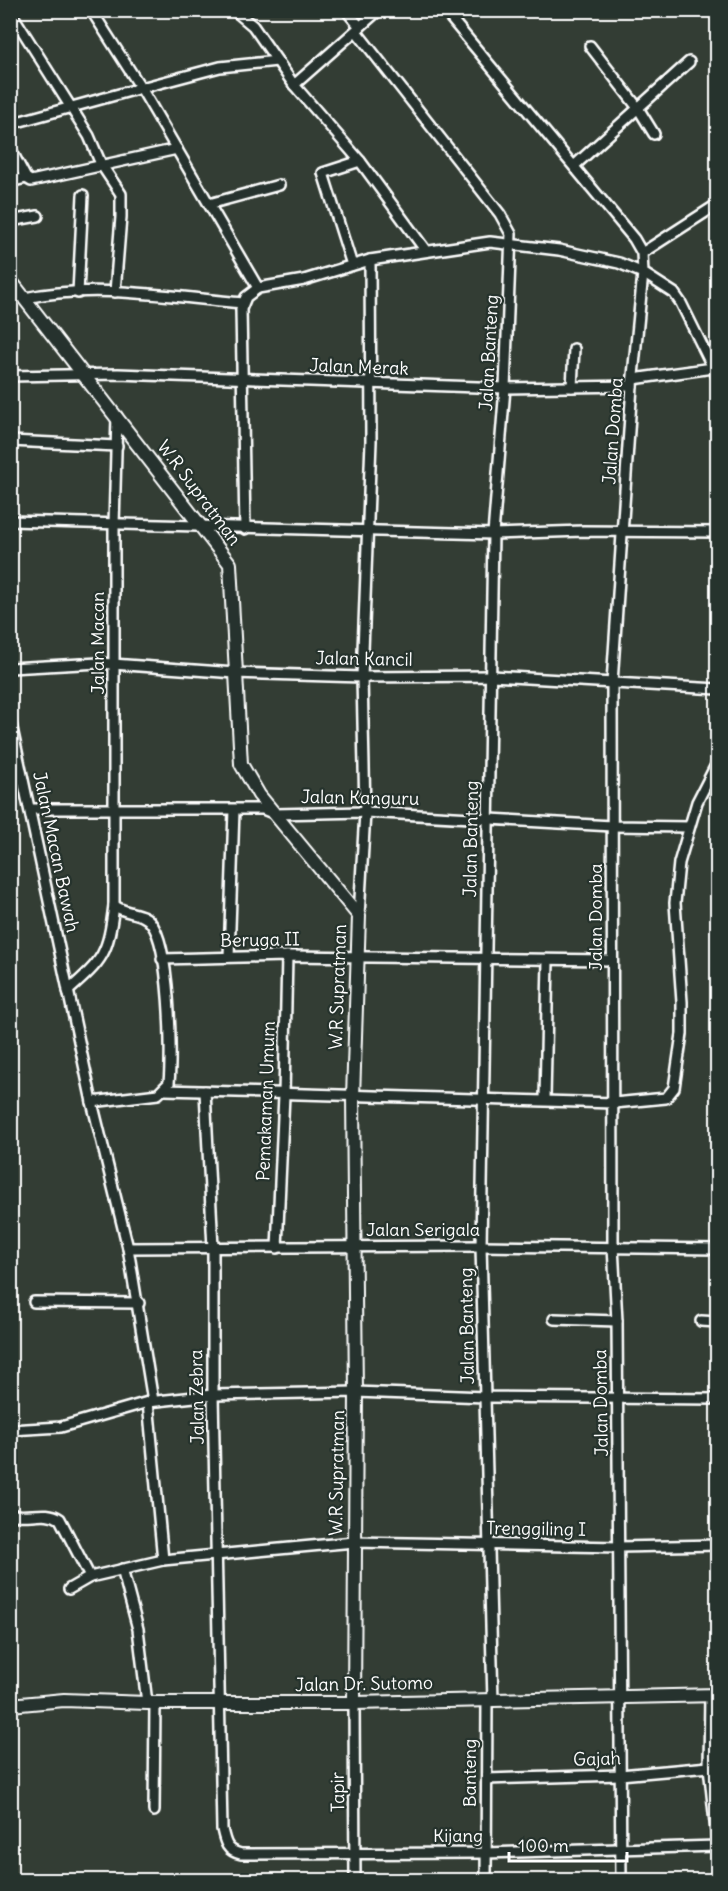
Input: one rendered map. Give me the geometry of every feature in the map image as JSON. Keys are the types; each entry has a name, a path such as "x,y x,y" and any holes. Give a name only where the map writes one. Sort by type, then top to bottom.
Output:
{"street":[{"path":"234,10 253,26 294,86 360,161 426,251"},
{"name":"Jalan Banteng","path":"346,10 358,29 500,214 511,234 512,244 493,534 488,819 482,1246 491,1545 490,1701"},
{"path":"294,86 379,10"},
{"path":"444,10 634,239 642,253 717,204"},
{"path":"10,11 89,136 101,164 118,188 122,204 115,292"},
{"path":"95,16 141,88 258,288"},
{"path":"590,46 638,108 654,134"},
{"path":"10,124 220,68 277,61"},
{"path":"574,166 689,62"},
{"path":"10,148 26,178"},
{"path":"10,182 26,178 34,181 101,164 177,149"},
{"path":"352,265 323,173 360,161"},
{"path":"208,204 279,185"},
{"path":"78,293 83,195"},
{"path":"10,221 38,216"},
{"path":"245,529 242,303 258,288 304,280 370,260 477,242 512,244 619,263 643,273 674,293 717,378"},
{"name":"Jalan Domba","path":"621,1881 617,1321 613,1246 612,683 632,382 643,273 642,253"},
{"path":"359,916 365,812 363,677 371,383 370,260"},
{"name":"W.R Supratman","path":"10,280 19,295 117,416 230,564 241,765 251,785 359,916 353,1097 356,1392 354,1703"},
{"path":"19,295 115,292 242,303"},
{"path":"572,387 574,349"},
{"name":"Jalan Merak","path":"10,376 84,375 504,388 572,387 632,382 713,368"},
{"name":"Jalan Macan","path":"68,991 99,963 110,937 114,905 114,525 117,416"},
{"path":"10,441 117,446"},
{"path":"10,521 493,534 622,531 717,532"},
{"name":"Jalan Kancil","path":"10,668 114,664 235,673 363,677 492,676 717,689"},
{"name":"Jalan Macan Bawah","path":"10,719 92,1102 128,1248 139,1303 150,1401 163,1560"},
{"path":"165,1090 353,1097 545,1099 614,1103 666,1098 674,1088 683,1016 675,903 679,863 689,827 717,761"},
{"name":"Jalan Kanguru","path":"31,809 263,809 275,814 365,812 612,826 689,827"},
{"path":"229,957 234,810"},
{"path":"92,1102 158,1094 165,1090 169,1083 171,1065 169,997 162,959 151,923 144,917 120,911 114,905"},
{"name":"Beruga II","path":"162,959 287,956 612,960"},
{"name":"Pemakaman Umum","path":"277,1248 287,956"},
{"path":"545,1099 548,961"},
{"name":"Jalan Zebra","path":"205,1091 213,1248 213,1395 222,1829 226,1846 235,1852"},
{"name":"Jalan Serigala","path":"128,1248 613,1246 717,1249"},
{"path":"34,1302 139,1303"},
{"path":"554,1319 617,1321"},
{"path":"701,1321 717,1322"},
{"path":"10,1430 61,1427 150,1401 213,1395 356,1392 485,1397 717,1399"},
{"path":"10,1514 25,1516 45,1514 60,1519 90,1577"},
{"name":"Trenggiling I","path":"69,1589 90,1577 163,1560 217,1553 354,1542 619,1547 717,1545"},
{"path":"122,1569 142,1650 151,1703 154,1811"},
{"path":"714,1695 709,1767 717,1848"},
{"name":"Jalan Dr. Sutomo","path":"10,1705 64,1700 151,1703 354,1703 714,1695"},
{"name":"Banteng","path":"486,1881 490,1701"},
{"name":"Tapir","path":"354,1703 355,1881"},
{"name":"Gajah","path":"487,1779 620,1775 709,1767"},
{"name":"Kijang","path":"235,1852 486,1853 717,1848"}]}
